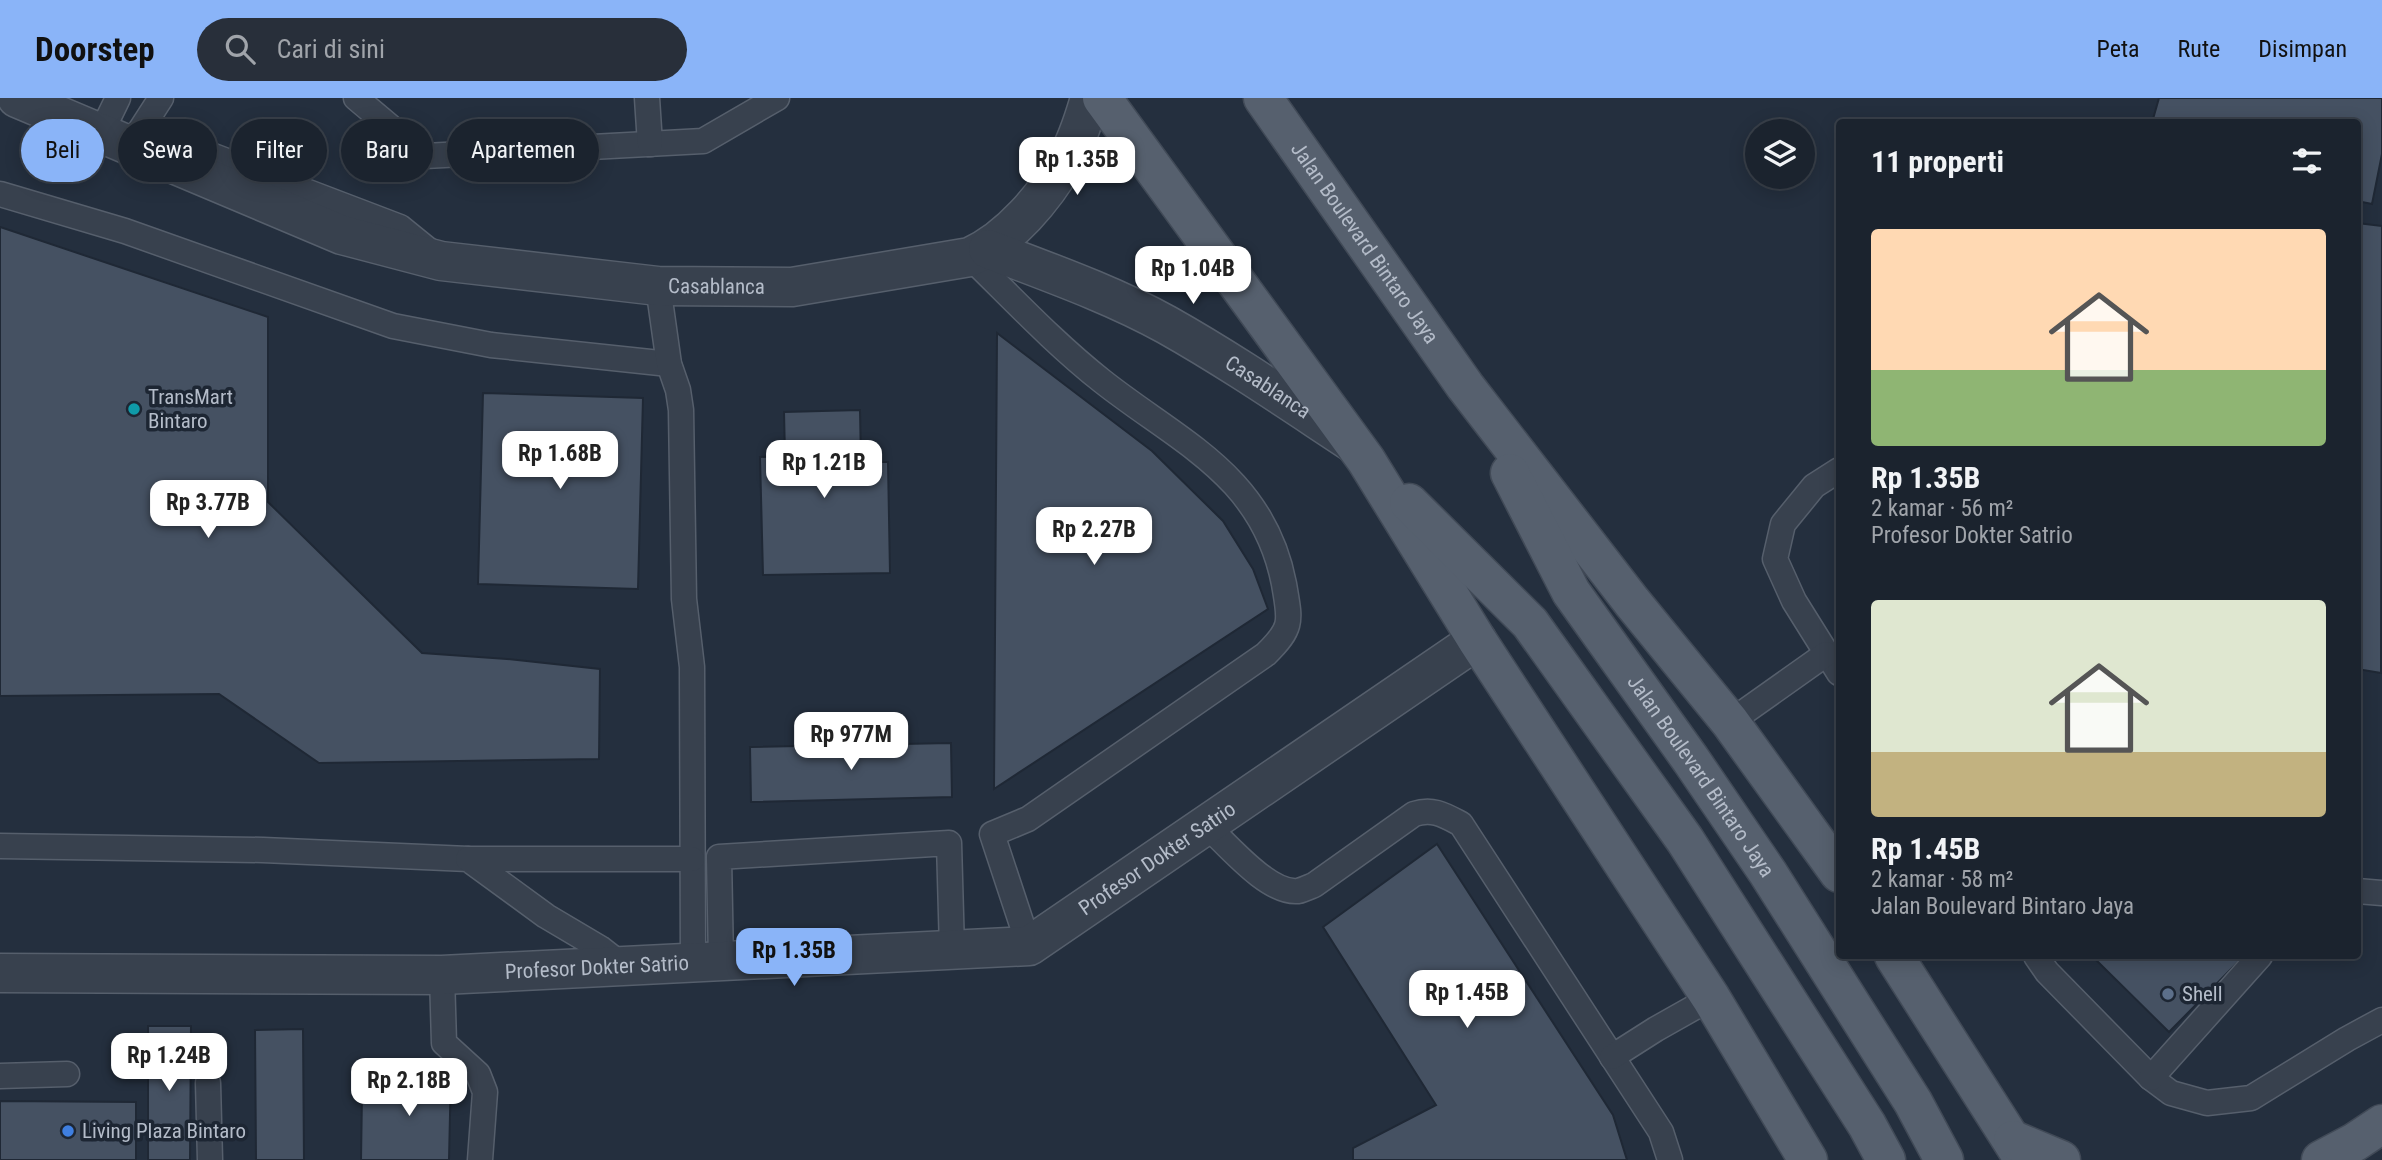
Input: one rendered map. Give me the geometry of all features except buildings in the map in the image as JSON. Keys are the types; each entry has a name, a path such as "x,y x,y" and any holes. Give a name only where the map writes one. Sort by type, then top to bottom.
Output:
{"main road":[{"path":"1102,98 1360,452 1476,640 1711,998 1798,1151"},
{"name":"Jalan Boulevard Bintaro Jaya","path":"1264,98 1465,386 1632,602 1730,722 1836,869"},
{"name":"Jalan Boulevard Bintaro Jaya","path":"1465,386 1571,592 1768,873 1913,1102 1944,1160"},
{"path":"1360,452 1530,623 1685,840 1867,1125 1886,1160"},
{"path":"1896,959 2019,1150 2061,1160"},
{"path":"2321,1160 2382,1124"}],"street":[{"name":"Casablanca","path":"17,98 118,141"},
{"path":"979,253 1021,218 1044,191 1066,159 1090,98"},
{"name":"Casablanca","path":"216,182 342,235 441,261 658,286 792,287 979,253 1088,288 1165,324 1244,371 1360,452"},
{"name":"Profesor Dokter Satrio","path":"0,973 442,975 1028,946 1476,640"}],"lane":[{"path":"118,98 122,119"},
{"path":"146,119 161,98"},
{"path":"356,98 425,156 703,141 778,98"},
{"path":"648,98 650,144"},
{"path":"0,194 125,231 394,327 491,345 668,364"},
{"path":"979,253 1034,321 1101,381 1202,453 1251,504 1266,526 1279,558 1290,616 1282,639 1266,654 1028,819 992,834 1028,946"},
{"path":"658,286 668,364 678,390 681,410 684,599 692,667 692,859 707,962"},
{"path":"1730,722 1833,664 1794,601 1775,559 1783,524 1814,486 1836,472"},
{"path":"1206,824 1260,876 1279,886 1297,891 1314,885 1414,814 1425,810 1437,811 1461,824 1661,1132 1670,1160"},
{"path":"707,962 719,857 949,843 952,950"},
{"path":"0,846 263,850 468,859 692,859"},
{"path":"468,859 546,916 600,948 623,966"},
{"path":"2361,891 2382,893"},
{"path":"2038,959 2047,972 2151,1078 2171,1093 2207,1103 2251,1098 2382,1020"},
{"path":"2151,1078 2257,959"},
{"path":"442,975 444,1043 478,1074 485,1092 480,1160"},
{"path":"1612,1057 1711,998"},
{"path":"0,1076 67,1074"},
{"path":"208,1083 210,1160"}],"place":[{"name":"TransMart Bintaro","path":"134,409"},
{"name":"Shell","path":"2168,994"},
{"name":"Living Plaza Bintaro","path":"68,1131"}]}
